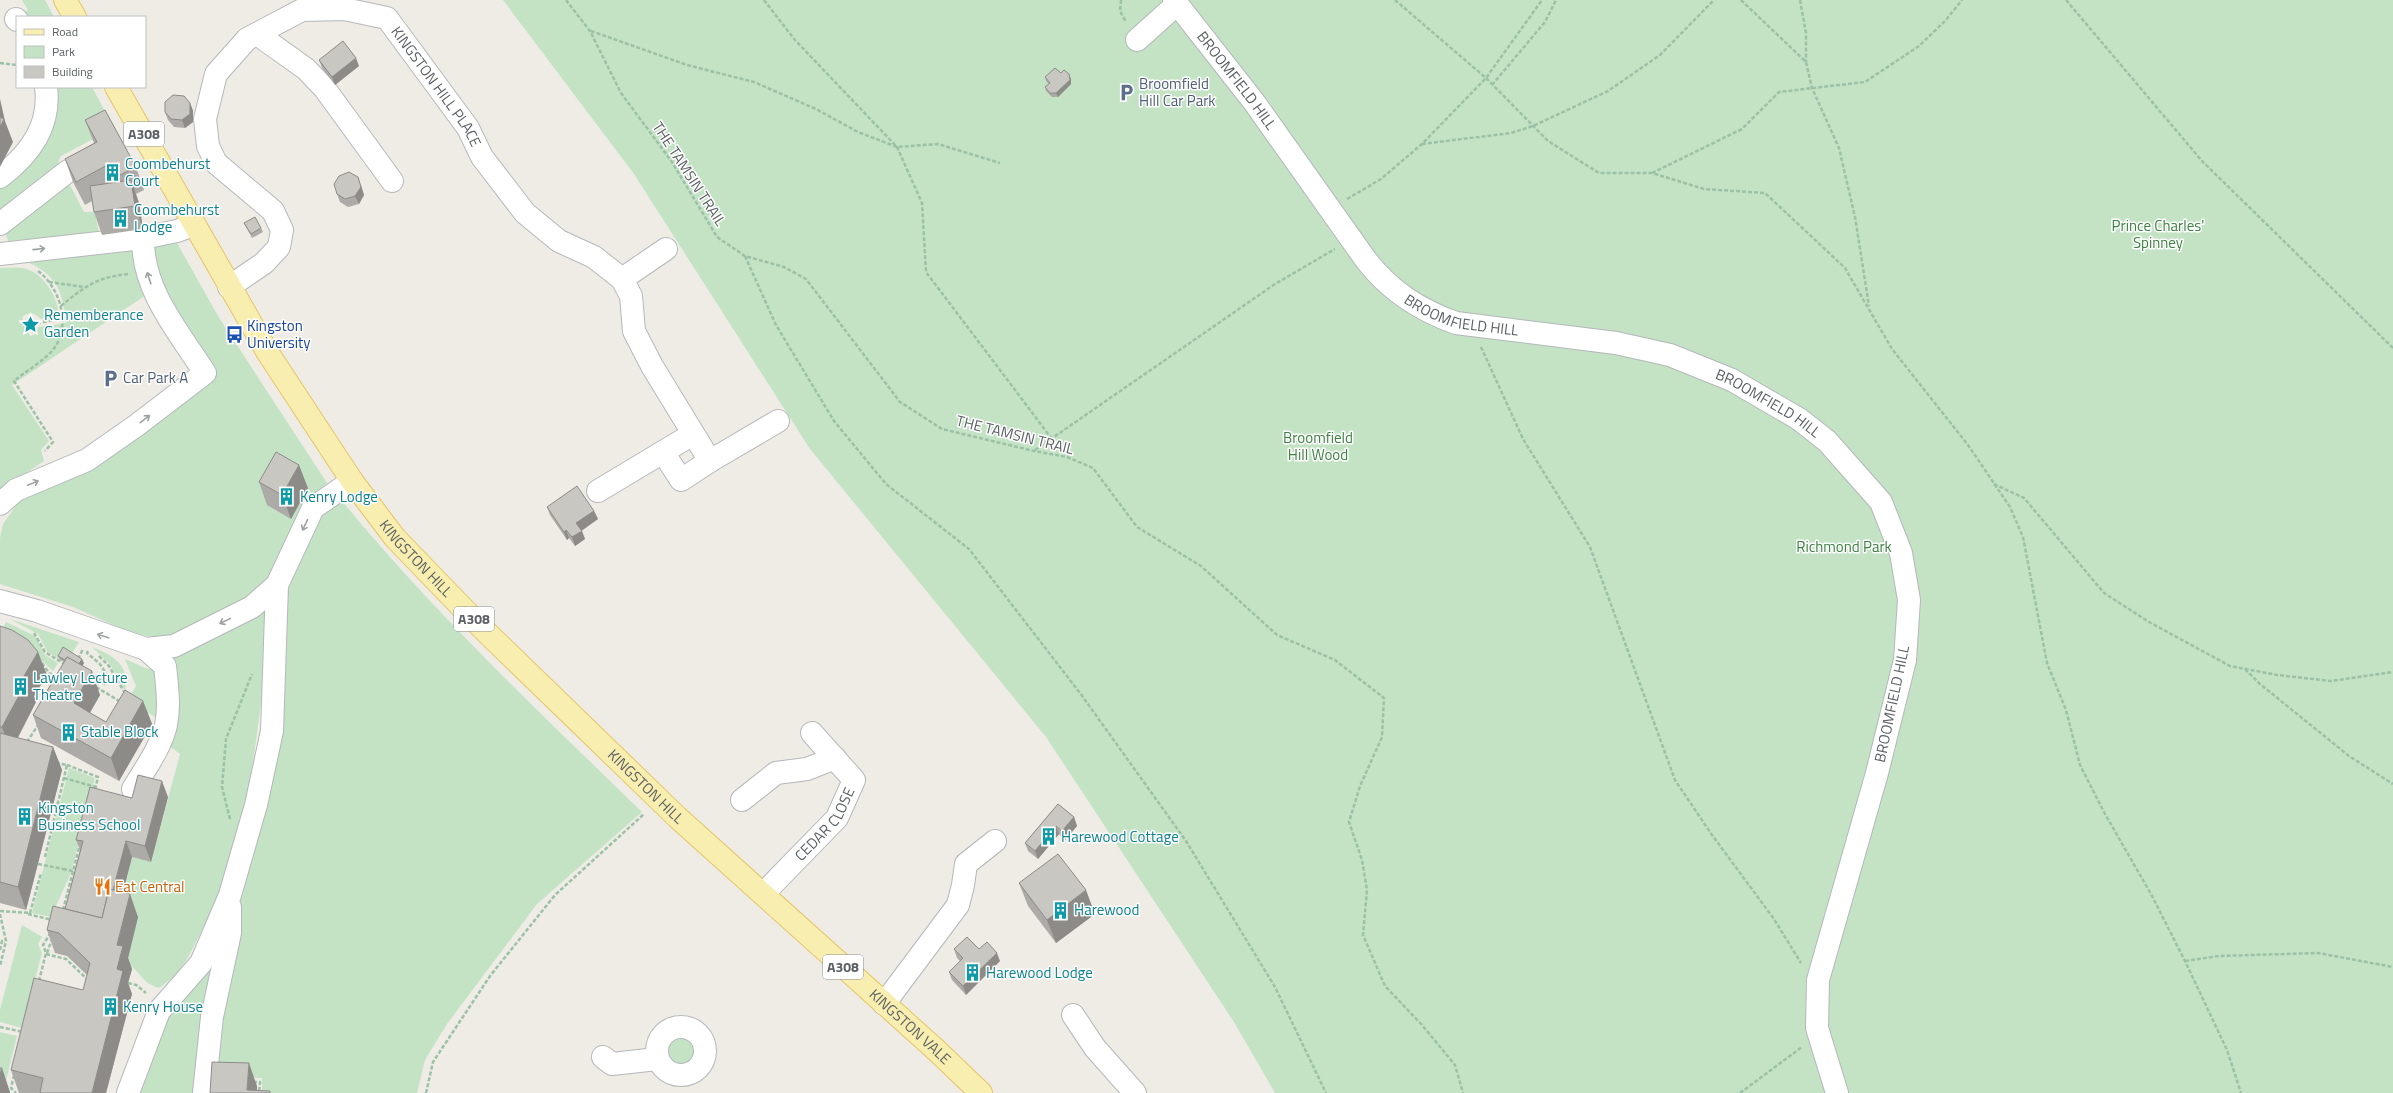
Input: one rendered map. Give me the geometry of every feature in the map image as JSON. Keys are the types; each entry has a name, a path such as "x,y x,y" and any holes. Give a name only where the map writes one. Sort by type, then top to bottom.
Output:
{"main road":[{"path":"65,0 75,16"},
{"name":"KINGSTON HILL","path":"117,88 268,353 352,481 395,538 481,627 677,817 756,888"},
{"name":"KINGSTON VALE","path":"756,888 981,1093"}],"street":[{"path":"1137,40 1175,2"},
{"name":"BROOMFIELD HILL","path":"1175,2 1254,102 1351,240 1382,280 1400,295 1437,316 1456,322 1616,343 1670,355 1732,380 1799,419 1827,441 1881,502 1901,553 1909,600 1905,660 1877,773 1818,980 1817,1028 1837,1093"},
{"name":"KINGSTON HILL PLACE","path":"229,287 264,263 279,247 282,230 273,211 216,162 208,146 205,119 216,74 247,39 302,10 344,9 387,18 468,128 482,157 525,213 559,241 594,257 622,279 631,296 634,331 652,366 710,461"},
{"path":"257,34 306,69 325,89 392,181"},
{"path":"0,177 11,168 44,125 48,101 46,88"},
{"path":"0,224 68,171"},
{"path":"0,253 143,238 177,231 193,224"},
{"path":"0,504 16,490 87,460 137,425 205,373 154,294 146,269 143,238"},
{"path":"622,279 666,249"},
{"path":"663,452 681,480 778,421"},
{"path":"598,491 693,434"},
{"path":"146,649 174,646 252,608 276,585 313,508 352,481"},
{"path":"128,1093 159,1011 201,963 230,895 256,805 272,731 276,585"},
{"path":"0,601 37,611 146,649 165,666 168,691 166,726 151,759 133,789"},
{"name":"CEDAR CLOSE","path":"756,888 837,818 854,780 812,733"},
{"path":"742,800 776,773 808,768 835,758"},
{"path":"884,1004 958,905 964,885 966,864 995,841"},
{"path":"204,1093 212,1017 230,934 230,895"},
{"path":"1073,1015 1095,1048 1135,1093"},
{"path":"684,1027 695,1032 704,1046 703,1061 688,1084 663,1068 657,1059 658,1042 669,1030 684,1027"},
{"path":"603,1057 612,1064 657,1059"}],"path":[{"name":"THE TAMSIN TRAIL","path":"566,0 590,31 621,93 672,162 718,237 746,256 784,267 806,279 900,402 942,429 1034,451 1067,457 1093,468 1137,527 1201,566 1277,635 1335,660 1384,698 1382,737 1360,786 1348,822 1362,860 1368,890 1363,936 1385,986 1422,1025 1455,1065 1463,1093"},
{"path":"764,0 796,40 897,147 922,203 926,272 1052,439"},
{"path":"1395,0 1486,78 1548,141 1599,173 1652,173 1704,189 1765,193 1845,268 1892,349 1968,445 2010,506 2023,537 2047,663 2066,710 2080,765 2105,814 2151,894 2185,961 2227,1050 2241,1093"},
{"path":"1329,209 1381,179 1422,144 1486,78 1542,0"},
{"path":"1492,85 1545,22 1556,0"},
{"path":"1422,144 1511,133 1533,126 1608,91 1660,55 1714,0"},
{"path":"1741,0 1806,62"},
{"path":"1800,0 1806,33 1806,62 1812,88 1839,148 1855,216 1869,309"},
{"path":"1652,173 1742,129 1779,92 1865,82 1919,46 1945,21 1962,0"},
{"path":"2066,0 2202,161 2393,348"},
{"path":"590,31 687,65 754,82 816,109 858,132 897,147 938,144 1000,162"},
{"path":"0,63 16,65"},
{"path":"1034,451 1275,284 1351,240"},
{"path":"746,256 776,325 834,421 886,484 969,550 1080,693 1186,841 1275,987 1326,1093"},
{"path":"33,268 49,282 61,306 62,319 59,338 53,350 14,381 54,442 45,451"},
{"path":"61,306 84,287 99,279 146,269"},
{"path":"49,282 84,287"},
{"path":"31,324 62,319"},
{"path":"1470,324 1523,440 1590,547 1675,780 1712,835 1774,919 1798,960 1818,980"},
{"path":"1994,483 2024,498 2104,593 2149,622 2223,662 2244,669 2277,675 2331,681 2393,672"},
{"path":"30,631 36,635 45,652 72,669"},
{"path":"90,649 87,653 100,664 110,680 105,684 95,676 89,683 126,705"},
{"path":"96,653 109,666 126,695"},
{"path":"75,664 78,659"},
{"path":"40,662 49,673 59,679"},
{"path":"2244,669 2260,684 2349,756 2393,784"},
{"path":"231,825 222,787 226,739 253,671"},
{"path":"117,708 121,702"},
{"path":"24,748 40,722"},
{"path":"54,762 68,765 98,777 93,796"},
{"path":"45,857 68,765"},
{"path":"64,778 96,787"},
{"path":"426,1093 433,1062 490,976 555,896 648,810"},
{"path":"62,914 81,840"},
{"path":"38,864 73,871"},
{"path":"27,914 30,913 41,873"},
{"path":"0,911 27,914 60,921"},
{"path":"0,914 5,942 0,966"},
{"path":"38,983 46,954 52,940 53,930 43,945 46,954"},
{"path":"0,950 2,941 5,942"},
{"path":"2185,961 2219,956 2318,953 2393,967"},
{"path":"46,954 66,959 92,984"},
{"path":"128,983 141,988 149,997"},
{"path":"24,1039 27,1025"},
{"path":"0,1027 25,1032"},
{"path":"1740,1093 1750,1084 1819,1035"},
{"path":"15,1074 11,1088 16,1093"},
{"path":"244,1082 260,1082 260,1093"}],"green space":[{"path":"22,0 45,0 53,16 22,16 28,10"},
{"name":"Richmond Park","path":"503,0 2393,0 2393,1093 1275,1093 1234,1022 1046,737 810,449 634,174"},
{"path":"51,88 93,88 114,128 61,156 58,162 84,212 95,212 99,234 8,241 0,215 0,181 8,176"},
{"path":"177,243 218,316 329,486 260,589 241,605 173,638 147,636 125,630 73,607 0,584 0,538 3,524 20,500 210,378 160,297 153,246"},
{"path":"137,245 146,295 12,385 49,441 41,450 44,461 0,490 0,268 22,268 30,270 43,279 56,301 59,316 41,319 32,314 23,316 22,322 30,336 36,334 38,327 66,323 65,311 59,291 48,275 41,269 19,259"},
{"path":"337,495 372,537 447,619 524,697 642,812 537,904 447,1024 425,1060 417,1093 262,1093 262,1078 216,1076 218,1022 239,897 283,591 317,512"},
{"path":"269,603 262,687 251,774 242,817 231,858 217,898 187,959 179,971 159,988 148,983 132,966 127,963 118,912 132,857 151,862 180,754 168,745 175,720 178,700 178,681 173,656"},
{"path":"10,619 79,642 71,655 65,652 60,660 47,651 38,634"},
{"path":"6,622 35,636 45,655 58,663 53,671 37,656 0,634"},
{"path":"92,647 113,657 122,667 125,673 125,690 110,664"},
{"path":"125,659 145,668 157,670 159,719 127,701 136,686"},
{"path":"69,768 95,778 71,873 51,917 32,913"},
{"path":"22,925 42,937 38,944 42,953 22,1028 0,1022 0,1010"},
{"path":"219,939 198,1093 136,1093 164,1019"},
{"path":"0,1032 17,1036 5,1085 0,1084"},
{"path":"682,1039 692,1043 696,1053 692,1063 682,1067 672,1063 668,1053 672,1043"}],"building":[{"path":"343,41 356,58 332,77 319,60"},
{"path":"1055,68 1061,73 1064,70 1069,74 1070,80 1056,93 1050,93 1045,87 1050,83 1045,77"},
{"path":"173,95 184,96 190,103 190,114 182,120 171,119 165,112 165,102"},
{"path":"105,110 136,167 118,176 111,163 76,182 65,159 97,142 85,120"},
{"path":"0,117 4,119 0,127"},
{"path":"349,172 358,177 361,187 355,196 345,199 337,194 334,184 339,176"},
{"path":"131,180 135,206 94,212 90,186"},
{"path":"255,217 261,228 251,234 244,223"},
{"path":"276,452 299,465 282,495 259,482"},
{"path":"577,486 594,511 576,523 582,531 572,537 566,530 564,532 547,507"},
{"path":"0,626 12,630 28,640 38,652 24,676 28,679 2,727 0,727"},
{"path":"63,647 82,659 79,664 67,657 65,660 58,656"},
{"path":"67,657 92,671 74,703 92,714 106,722 125,690 143,701 111,758 33,715"},
{"name":"Kingston Business School","path":"0,733 53,747 18,887 0,882"},
{"name":"Eat Central","path":"138,775 162,781 145,846 126,841 113,890 109,889 102,918 65,909 83,841 76,840 90,787 132,798"},
{"path":"1058,804 1074,817 1062,831 1056,826 1035,851 1025,843"},
{"path":"1058,854 1086,890 1047,920 1019,883"},
{"name":"Kenry House","path":"109,889 130,894 117,945 123,946 117,969 123,971 92,1093 40,1093 43,1078 11,1070 34,978 83,990 90,963 59,933 47,930 53,906 102,918"},
{"path":"967,937 979,949 987,942 997,953 963,986 949,972 963,958 954,949"},
{"path":"212,1062 249,1063 247,1090 270,1091 270,1093 210,1093"}],"place":[{"name":"Broomfield Hill Car Park","path":"1126,93"},
{"name":"Coombehurst Court","path":"112,173"},
{"name":"Coombehurst Lodge","path":"121,219"},
{"name":"Rememberance Garden","path":"31,324"},
{"name":"Kingston University","path":"234,335"},
{"name":"Car Park A","path":"110,378"},
{"name":"Kenry Lodge","path":"287,497"},
{"name":"Lawley Lecture Theatre","path":"20,687"},
{"name":"Stable Block","path":"68,732"},
{"name":"Kingston Business School","path":"25,817"},
{"name":"Harewood Cottage","path":"1048,837"},
{"name":"Eat Central","path":"102,887"},
{"name":"Harewood","path":"1061,910"},
{"name":"Harewood Lodge","path":"973,973"},
{"name":"Kenry House","path":"110,1007"}],"park label":[{"name":"Prince Charles' Spinney","path":"2158,234"},
{"name":"Broomfield Hill Wood","path":"1318,446"}]}
